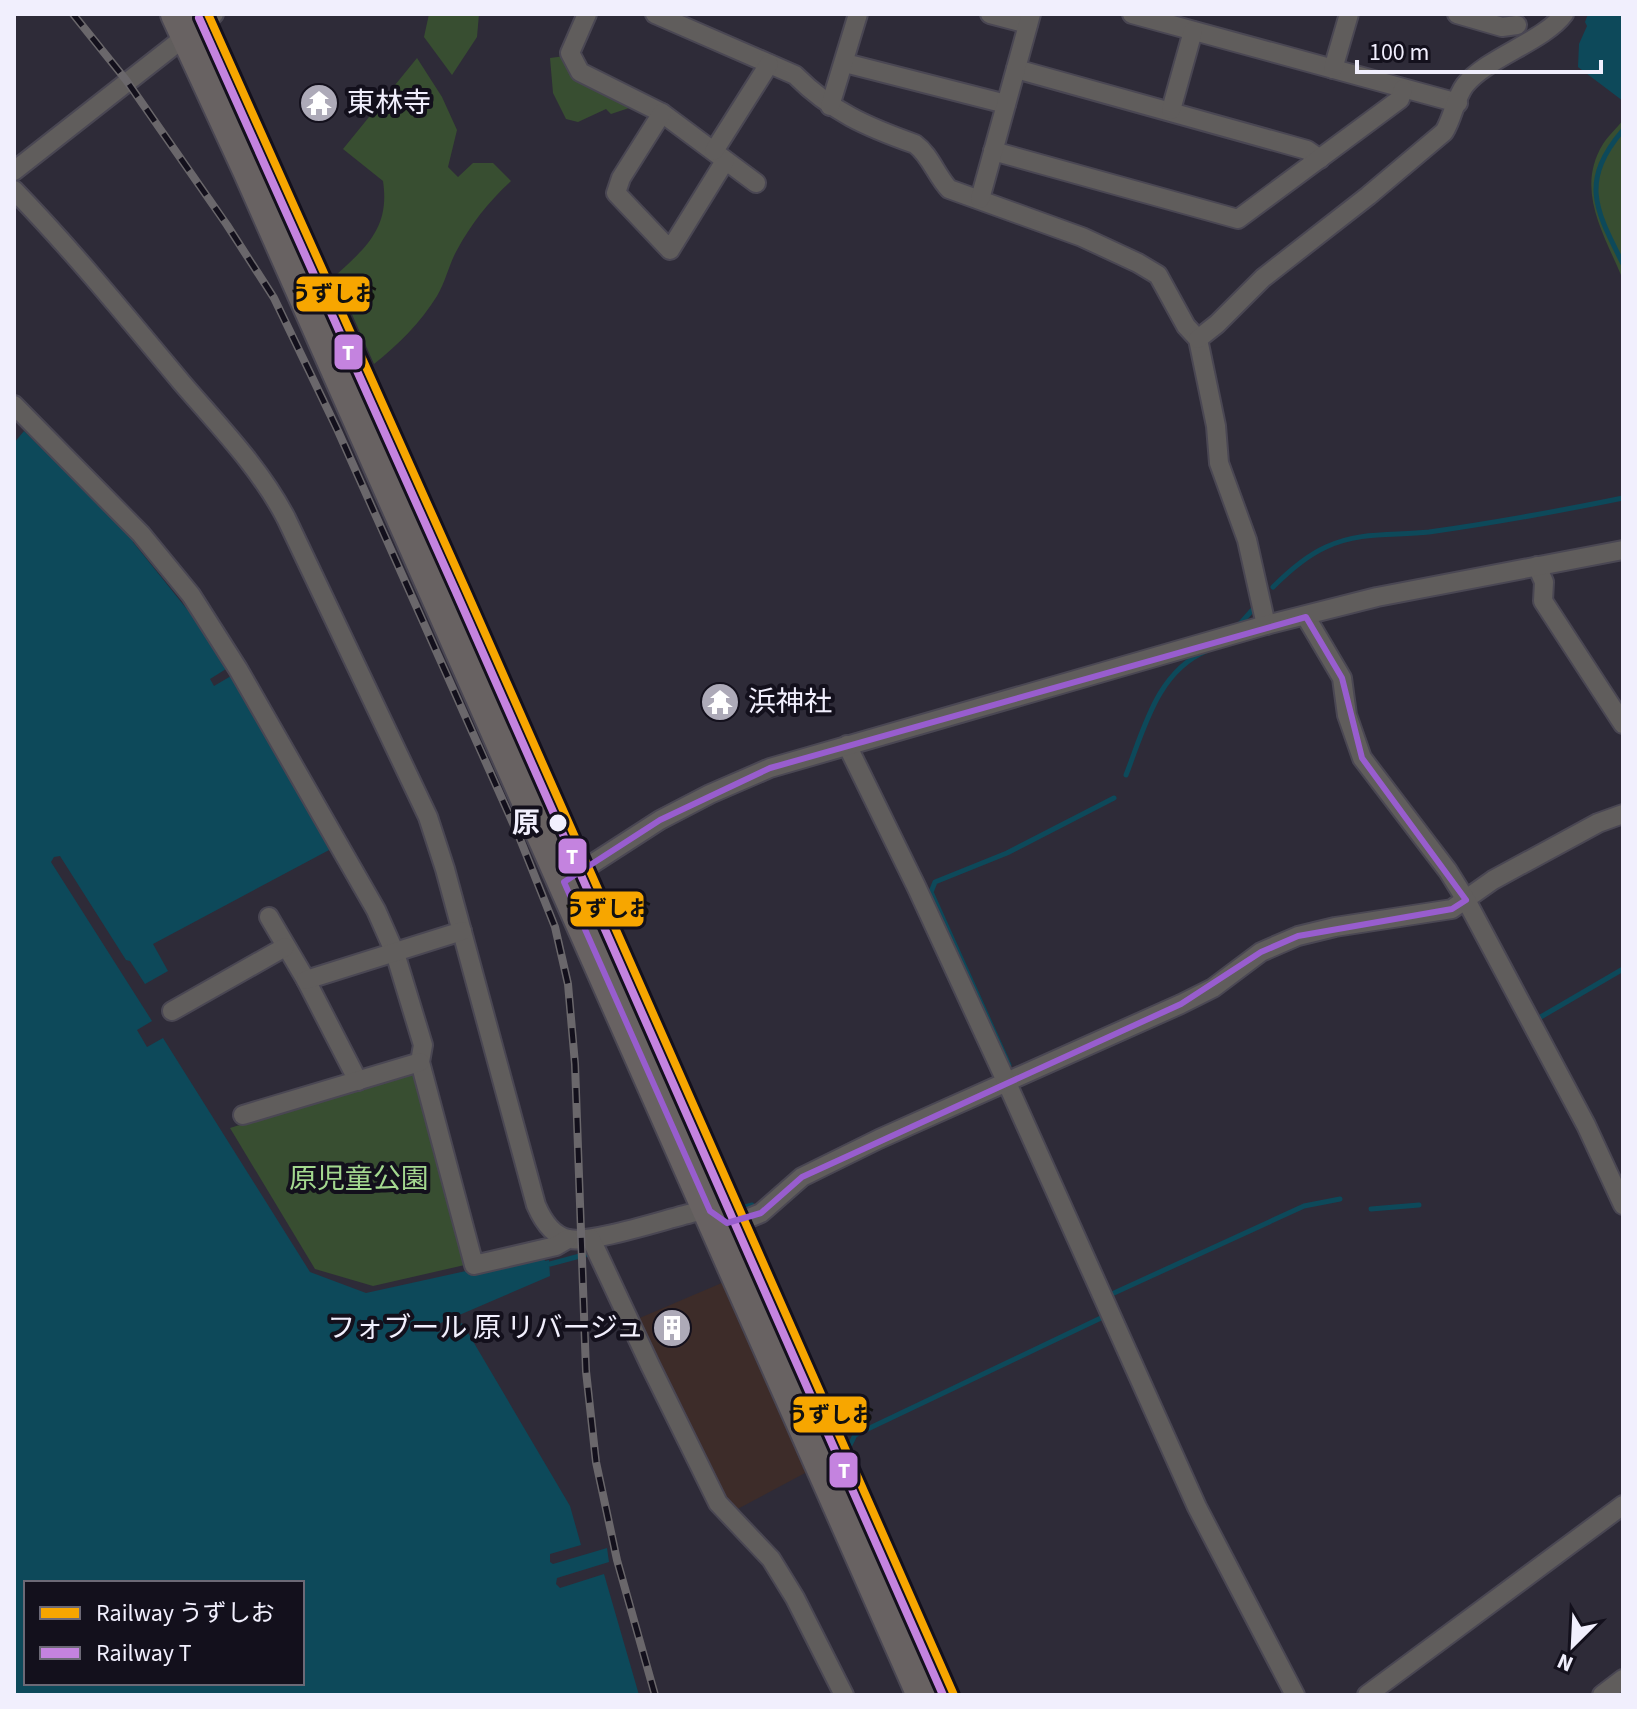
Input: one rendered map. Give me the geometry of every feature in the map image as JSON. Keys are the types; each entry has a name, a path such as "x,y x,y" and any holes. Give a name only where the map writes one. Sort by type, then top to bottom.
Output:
{"highway":[{"path":"182,24 923,1695"}],"street":[{"path":"14,171 182,24 214,14"},
{"path":"587,14 570,53 580,72 662,113 756,183"},
{"path":"655,14 795,75 830,106 876,130 915,144 924,150 937,176 949,189 1082,237 1158,275 1186,326 1198,339 1216,426 1219,463 1247,540 1266,625"},
{"path":"830,106 858,14"},
{"path":"980,199 1030,19 990,14"},
{"path":"1132,14 1458,103"},
{"path":"1333,69 1349,14"},
{"path":"1457,14 1502,27 1557,23 1564,14"},
{"path":"1198,339 1263,278 1444,132 1464,86 1518,26"},
{"path":"1171,110 1193,31"},
{"path":"845,63 1006,104"},
{"path":"662,113 621,178 616,193 670,250 769,64"},
{"path":"1016,69 1307,150 1320,159"},
{"path":"993,151 1238,219 1400,99 1403,89"},
{"path":"14,190 63,241 272,491 428,817 536,1205 544,1222 568,1239 591,1239 710,1211 727,1223 744,1220 761,1213 802,1177 1006,1081 1181,1004 1213,988 1261,952 1298,936 1335,927 1452,909 1517,866 1598,823 1623,814"},
{"path":"14,405 141,534 191,595 238,669 376,910 395,953 423,1045 420,1062 474,1265 556,1246 568,1239"},
{"path":"564,882 660,820 770,768 1266,625 1377,597 1623,550"},
{"path":"1537,566 1544,582 1543,601 1623,724"},
{"path":"1306,617 1342,678 1347,715 1362,758 1448,871 1466,900 1586,1125 1623,1205"},
{"path":"847,745 1006,1081 1197,1507 1295,1695"},
{"path":"269,917 306,980 358,1081"},
{"path":"306,980 462,931"},
{"path":"172,1011 285,947"},
{"path":"243,1115 420,1062"},
{"path":"591,1239 718,1503 771,1559 795,1598 844,1695"},
{"path":"1367,1695 1623,1505"},
{"path":"1602,1695 1623,1679"}],"highlighted area":[{"path":"1306,617 1342,678 1362,758 1466,900 1452,909 1298,936 1261,952 1181,1004 802,1177 761,1213 727,1223 710,1211 564,882 660,820 770,768"}],"shaded area":[{"path":"724,1282 807,1472 732,1512 635,1320"}],"green space":[{"path":"429,14 479,14 477,37 452,75 424,37"},
{"path":"565,56 632,107 611,114 606,109 578,122 566,119 553,93 550,58"},
{"path":"417,58 442,97 457,130 448,167 458,177 473,163 493,163 511,181 468,231 431,306 400,341 374,364 335,276 374,235 383,211 383,181 343,149"},
{"path":"1623,120 1623,280 1596,214 1592,179 1603,144"},
{"name":"原児童公園","path":"414,1069 469,1264 373,1286 315,1269 230,1128"}],"water":[{"path":"1588,14 1623,14 1623,101 1578,67 1579,44 1587,26"},
{"path":"24,431 134,539 133,542 190,613 226,669 210,679 214,686 231,676 331,849 153,944 168,971 145,984 130,961 126,960 60,856 54,857 51,862 152,1021 137,1030 147,1047 163,1038 310,1272 366,1293 543,1254 545,1261 549,1260 550,1276 436,1325 434,1330 438,1332 462,1323 570,1506 581,1545 550,1554 550,1562 553,1564 607,1548 609,1562 557,1578 556,1584 560,1588 604,1574 639,1695 14,1695 14,443"}],"waterway":[{"path":"1623,130 1601,165 1596,196 1605,228 1623,264"},
{"path":"1273,587 1311,555 1352,538 1429,532 1623,498"},
{"path":"1239,625 1255,607"},
{"path":"1126,775 1146,721 1164,687 1189,660 1206,651"},
{"path":"1009,1065 931,892 935,882 1007,853 1114,798"},
{"path":"1539,1018 1623,969"},
{"path":"1114,1293 1304,1206 1340,1199"},
{"path":"728,1212 752,1205"},
{"path":"1371,1209 1419,1205"},
{"path":"550,1264 591,1253"},
{"path":"832,1454 850,1445 855,1435 1103,1317"},
{"path":"1618,1695 1623,1690"}],"railway":[{"path":"73,14 126,80 274,298 338,431 520,839 555,927 568,984 575,1064 586,1371 596,1462 617,1560 655,1695"}],"rail line":[{"name":"うずしお","path":"208,14 954,1695"},
{"name":"T","path":"199,18 943,1695"}],"place":[{"name":"東林寺","path":"319,103"},
{"name":"浜神社","path":"720,702"},
{"name":"原","path":"558,823"},
{"name":"フォブール 原 リバージュ","path":"672,1328"}]}
